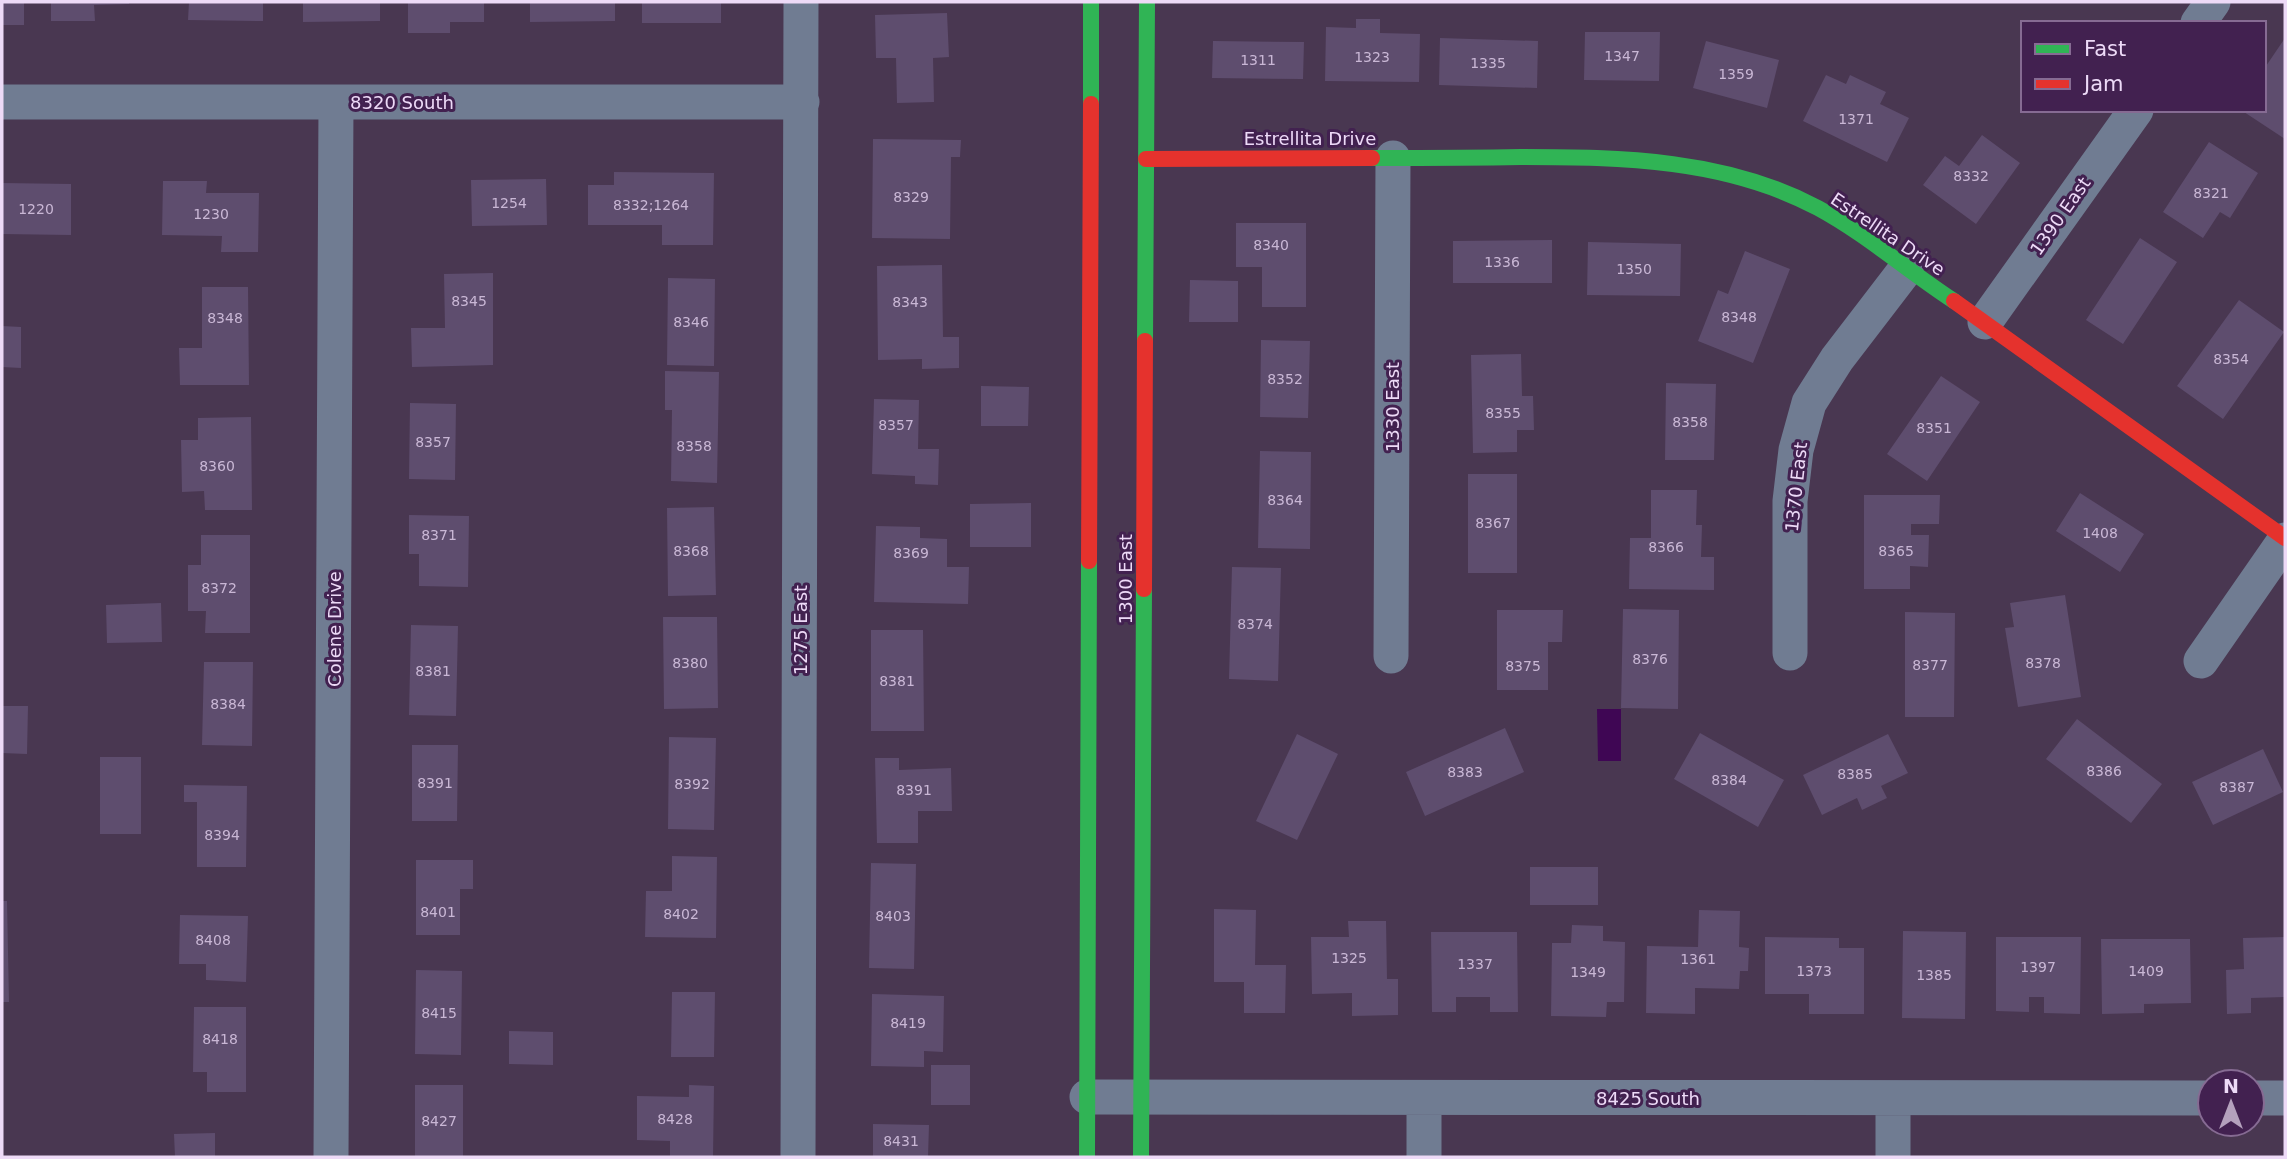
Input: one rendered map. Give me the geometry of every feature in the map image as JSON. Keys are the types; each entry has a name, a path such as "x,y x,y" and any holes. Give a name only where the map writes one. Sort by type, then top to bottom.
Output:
{"main road":[{"name":"1300 East","path":"1087,1157 1091,2"},
{"name":"1300 East","path":"1141,1157 1147,2"},
{"name":"Estrellita Drive","path":"1146,159 1601,157 1685,164 1770,188 1815,207 1861,234 1906,269 2285,539"}],"street":[{"name":"1275 East","path":"798,1157 801,2"},
{"path":"2199,21 2213,2"},
{"name":"8320 South","path":"2,102 802,102"},
{"name":"Colene Drive","path":"331,1157 336,102"},
{"name":"1390 East","path":"1984,322 2135,112"},
{"name":"1330 East","path":"1391,656 1393,158"},
{"name":"1370 East","path":"1790,653 1790,501 1796,450 1809,403 1837,359 1906,269"},
{"path":"2201,661 2285,539"},
{"name":"8425 South","path":"1087,1097 2196,1098"},
{"path":"1424,1098 1424,1157"},
{"path":"2266,1098 2285,1098"},
{"path":"1893,1099 1893,1157"}],"shaded area":[{"path":"1597,709 1621,709 1621,761 1598,761"}],"building":[{"path":"2,2 24,2 24,25 2,25"},
{"path":"51,2 129,4 94,5 95,21 51,21"},
{"path":"189,2 263,2 263,21 188,20"},
{"path":"303,2 380,2 380,21 303,22"},
{"path":"408,2 484,2 484,22 450,22 450,33 408,33"},
{"path":"530,2 615,2 615,21 530,22"},
{"path":"642,2 721,2 721,23 642,23"},
{"path":"947,13 949,57 933,58 934,102 897,103 896,58 876,58 875,15"},
{"path":"1356,19 1380,19 1380,33 1420,34 1419,82 1325,81 1326,27 1356,28"},
{"path":"1585,32 1660,32 1659,81 1584,80"},
{"path":"1440,38 1538,41 1537,88 1439,85"},
{"path":"2285,38 2285,139 2244,112 2266,112 2266,66"},
{"path":"1213,41 1304,42 1303,79 1212,78"},
{"path":"1706,41 1779,60 1767,108 1693,88"},
{"path":"1826,75 1846,84 1850,75 1886,92 1880,104 1909,118 1887,162 1803,121"},
{"path":"1982,135 2020,163 1976,224 1923,185 1945,156 1959,166"},
{"path":"873,139 961,140 960,157 951,157 950,239 872,238"},
{"path":"2209,142 2258,173 2230,218 2220,212 2203,238 2163,212"},
{"path":"614,172 714,173 713,245 662,245 662,225 588,225 588,185 614,185"},
{"path":"546,179 547,225 472,226 471,180"},
{"path":"163,181 207,181 206,193 259,193 258,252 221,252 222,236 162,235"},
{"path":"2,183 71,184 71,235 2,234"},
{"path":"1236,223 1306,223 1306,307 1262,307 1262,267 1236,267"},
{"path":"2140,238 2177,262 2123,344 2086,320"},
{"path":"1552,240 1552,283 1453,283 1453,241"},
{"path":"1588,242 1681,244 1680,296 1587,295"},
{"path":"1745,251 1790,269 1753,363 1698,341 1718,290 1728,294"},
{"path":"942,265 943,337 959,337 959,368 922,369 922,359 878,360 877,266"},
{"path":"493,273 493,365 412,367 411,328 445,328 444,274"},
{"path":"668,278 715,279 714,366 667,365"},
{"path":"1190,280 1238,281 1238,322 1189,322"},
{"path":"202,287 248,287 249,385 180,385 179,348 202,348"},
{"path":"2239,300 2284,332 2223,419 2177,386"},
{"path":"2,326 21,327 21,368 2,367"},
{"path":"1261,340 1310,341 1308,418 1260,417"},
{"path":"1521,354 1522,396 1533,396 1534,430 1517,430 1517,452 1473,453 1471,355"},
{"path":"665,371 719,372 717,483 671,481 672,410 665,410"},
{"path":"1941,376 1980,402 1927,481 1887,454"},
{"path":"1666,383 1716,384 1714,460 1665,460"},
{"path":"981,386 1029,387 1028,426 981,426"},
{"path":"874,399 919,400 918,449 939,449 938,485 915,484 915,476 872,474"},
{"path":"410,403 456,404 455,480 409,479"},
{"path":"251,417 252,510 205,510 204,491 182,492 181,440 198,440 198,418"},
{"path":"1260,451 1311,452 1310,549 1258,548"},
{"path":"1468,474 1517,474 1517,573 1468,573"},
{"path":"1651,490 1697,490 1696,525 1702,525 1701,557 1714,557 1714,590 1629,589 1630,538 1651,538"},
{"path":"2080,493 2144,534 2120,572 2056,531"},
{"path":"1864,495 1940,495 1939,524 1911,524 1911,535 1929,535 1928,567 1910,566 1910,589 1864,589"},
{"path":"1031,503 1031,547 970,547 970,504"},
{"path":"714,507 716,595 668,596 667,508"},
{"path":"409,515 469,516 468,587 419,586 419,554 409,554"},
{"path":"876,526 920,527 920,538 947,539 947,567 969,567 968,604 874,602"},
{"path":"201,535 250,535 250,633 205,633 206,611 188,611 188,565 201,565"},
{"path":"1232,567 1281,568 1278,681 1229,679"},
{"path":"2065,595 2081,697 2018,707 2005,628 2014,627 2010,603"},
{"path":"161,603 162,642 107,643 106,605"},
{"path":"1623,609 1679,610 1678,709 1621,708"},
{"path":"1497,610 1563,610 1562,642 1548,642 1548,690 1497,690"},
{"path":"1905,612 1955,613 1954,717 1905,717"},
{"path":"663,617 717,617 718,708 664,709"},
{"path":"411,625 458,626 456,716 409,715"},
{"path":"871,630 923,630 924,731 871,731"},
{"path":"204,662 253,662 252,746 202,745"},
{"path":"2,706 28,706 27,754 2,753"},
{"path":"2077,719 2162,784 2131,823 2046,759"},
{"path":"1505,728 1524,772 1425,816 1406,772"},
{"path":"1700,733 1784,780 1758,827 1674,779"},
{"path":"1297,734 1338,754 1297,840 1256,821"},
{"path":"1888,734 1908,773 1881,786 1887,798 1862,810 1857,798 1822,815 1803,775"},
{"path":"669,737 716,738 714,830 668,829"},
{"path":"412,745 458,745 457,821 412,821"},
{"path":"2263,749 2283,792 2213,825 2192,782"},
{"path":"100,757 141,757 141,834 100,834"},
{"path":"875,758 899,758 899,770 951,768 952,811 918,811 918,843 877,843"},
{"path":"184,785 247,786 246,867 197,867 197,802 184,802"},
{"path":"672,856 717,857 716,938 645,937 646,891 672,891"},
{"path":"416,860 473,860 473,889 460,889 460,935 416,935"},
{"path":"871,863 916,864 914,969 869,968"},
{"path":"1530,867 1598,867 1598,905 1530,905"},
{"path":"2,901 7,901 9,1002 2,1002"},
{"path":"1214,909 1256,910 1255,965 1286,965 1285,1013 1244,1013 1244,982 1214,982"},
{"path":"1699,910 1740,911 1739,947 1749,948 1748,971 1740,971 1739,989 1695,988 1695,1014 1646,1013 1647,946 1698,947"},
{"path":"180,915 248,916 246,982 206,980 206,964 179,964"},
{"path":"1348,921 1386,921 1387,979 1398,979 1398,1015 1352,1016 1352,993 1312,994 1311,937 1349,937"},
{"path":"1572,925 1603,926 1603,941 1625,942 1624,1002 1607,1002 1606,1017 1551,1016 1552,943 1571,943"},
{"path":"1903,931 1966,932 1965,1019 1902,1018"},
{"path":"1431,932 1517,932 1518,1012 1490,1012 1490,997 1456,997 1456,1012 1432,1012"},
{"path":"1765,937 1839,938 1839,948 1864,948 1864,1014 1809,1014 1809,994 1765,994"},
{"path":"1996,937 2081,937 2080,1014 2044,1013 2044,997 2029,997 2029,1012 1996,1011"},
{"path":"2285,937 2285,997 2251,998 2251,1013 2227,1014 2226,970 2244,969 2243,938"},
{"path":"2101,939 2190,939 2191,1003 2144,1004 2144,1013 2102,1014"},
{"path":"416,970 462,971 461,1055 415,1054"},
{"path":"672,992 715,992 714,1057 671,1057"},
{"path":"872,994 944,996 943,1052 924,1051 924,1067 871,1066"},
{"path":"194,1007 246,1007 246,1092 207,1092 207,1072 193,1072"},
{"path":"509,1031 553,1032 553,1065 509,1064"},
{"path":"931,1065 970,1065 970,1105 931,1105"},
{"path":"415,1085 463,1085 463,1157 415,1157"},
{"path":"689,1085 714,1086 713,1157 670,1157 670,1141 637,1140 637,1096 689,1097"},
{"path":"873,1124 929,1125 928,1157 873,1157"},
{"path":"215,1133 215,1157 175,1157 174,1134"}],"traffic: fast":[{"path":"1091,2 1091,104"},
{"path":"1145,341 1147,2"},
{"path":"1372,158 1559,157 1635,160 1710,170 1747,179 1783,192 1836,218 1954,301"},
{"path":"1087,1157 1089,561"},
{"path":"1141,1157 1144,589"}],"traffic: jam":[{"path":"1089,561 1091,104"},
{"path":"1146,159 1372,158"},
{"path":"1954,301 2285,538"},
{"path":"1144,589 1145,341"}]}
